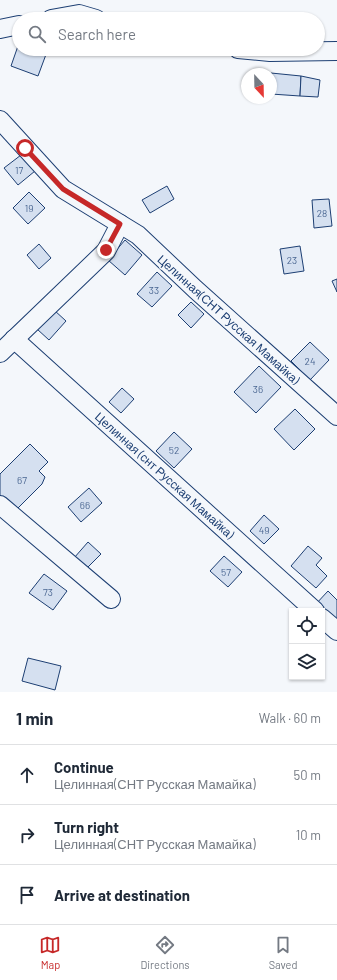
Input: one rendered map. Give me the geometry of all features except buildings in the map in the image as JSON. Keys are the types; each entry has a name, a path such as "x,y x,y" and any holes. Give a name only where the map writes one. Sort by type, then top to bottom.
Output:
{"street":[{"path":"0,29 12,26"},
{"path":"325,50 337,50"},
{"name":"Целинная(СНТ Русская Мамайка)","path":"0,120 63,189 138,235 195,289 337,416"},
{"path":"0,353 106,250 120,224"},
{"name":"Целинная (снт Русская Мамайка)","path":"14,339 312,608"},
{"path":"0,505 110,599"},
{"path":"325,621 337,631"}],"route":[{"path":"25,148 63,189 120,224 106,250"}]}
